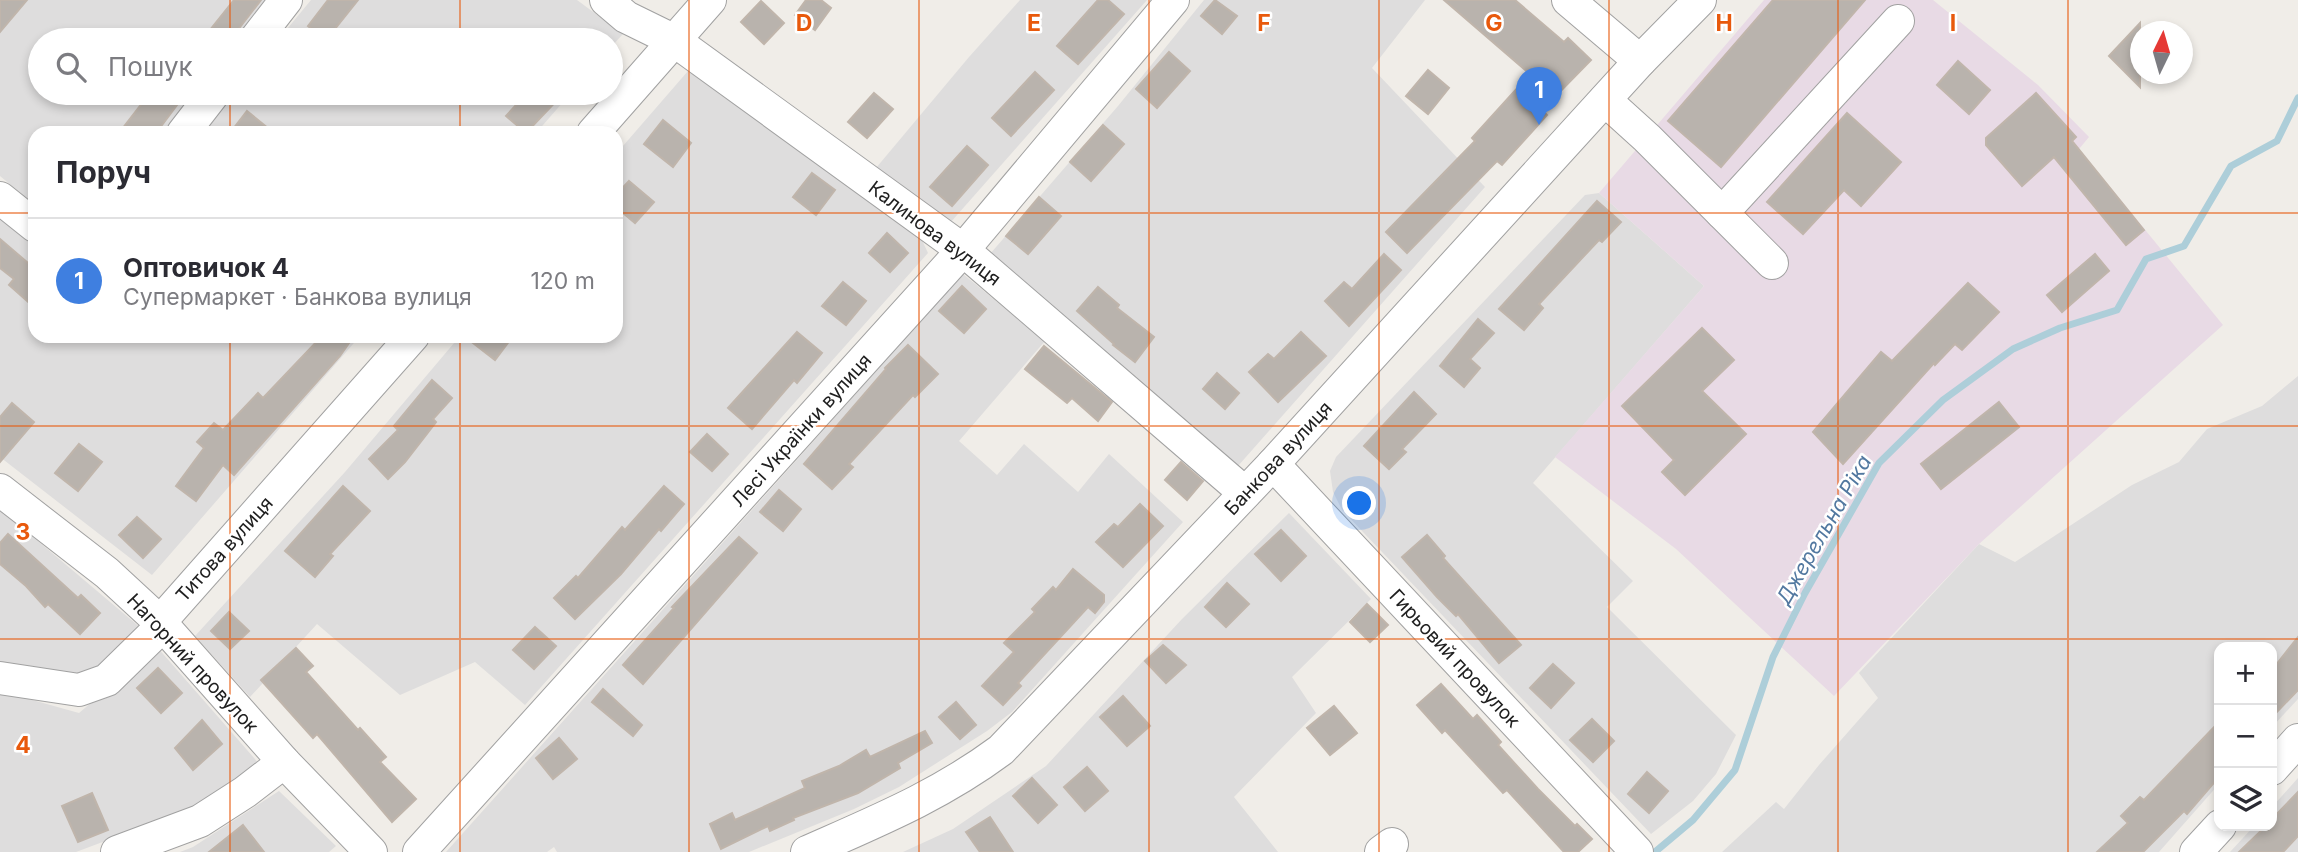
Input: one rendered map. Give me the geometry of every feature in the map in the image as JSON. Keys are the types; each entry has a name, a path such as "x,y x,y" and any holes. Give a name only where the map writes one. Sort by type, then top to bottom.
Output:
{"street":[{"path":"264,28 286,0"},
{"name":"Калинова вулиця","path":"606,0 626,17 676,41 963,250 1245,493"},
{"path":"623,100 710,0"},
{"name":"Лесі Українки вулиця","path":"419,852 963,250 1173,0"},
{"path":"1568,0 1640,61"},
{"name":"Банкова вулиця","path":"807,852 920,802 959,781 1001,750 1273,464 1640,61 1700,0"},
{"path":"1722,212 1898,21"},
{"path":"1605,100 1772,263"},
{"path":"188,126 205,105"},
{"path":"599,126 618,105"},
{"path":"0,198 28,220"},
{"name":"Титова вулиця","path":"0,678 79,690 107,680 154,634 160,622 407,343"},
{"name":"Гирьовий провулок","path":"1273,464 1637,852"},
{"name":"Нагорний провулок","path":"0,490 107,573 160,622 284,762 371,852"},
{"path":"2273,768 2298,740"},
{"path":"117,852 200,821 245,792 284,762"},
{"path":"2196,852 2215,831"}],"shaded area":[{"path":"0,0 271,0 249,28 28,28 28,105 190,105 173,126 28,126 28,199 0,176"},
{"path":"311,0 577,0 615,28 288,28"},
{"path":"1020,0 1147,0 950,223 876,168"},
{"path":"1204,0 1425,0 1372,68 1485,187 1238,466 990,254 1118,106"},
{"path":"1764,0 1933,0 2038,85 2089,137 2079,149 2223,325 1979,544 1834,696 1676,549 1555,457 1704,286 1599,193"},
{"path":"688,71 921,238 928,253 525,705 475,662 400,695 317,624 250,697 195,636 345,472 454,343 623,343 623,146"},
{"path":"225,105 560,105 542,126 208,126"},
{"path":"1599,193 1704,286 1533,483 1633,581 1607,607 1736,735 1716,774 1693,801 1651,834 1342,510 1333,492 1330,471 1336,457 1585,195"},
{"path":"0,214 28,235 28,343 354,343 152,575 0,457"},
{"path":"963,274 1045,341 959,441 997,475 1024,444 1078,492 1109,454 1183,522 1012,712 899,787 854,809 749,852 557,852 554,847 547,852 446,852"},
{"path":"2298,376 2298,699 2277,722 2277,642 2214,642 2214,790 2159,852 1722,852 1776,802 1784,809 1878,698 1859,673 1979,544 2015,562 2132,485 2179,462 2207,429 2262,406"},
{"path":"0,509 142,629 100,673 79,676 0,667"},
{"path":"1289,513 1371,599 1292,677 1316,713 1234,797 1278,852 903,852 953,829 1046,766 1182,619"},
{"path":"157,647 261,766 217,799 76,852 0,852 0,691 79,713"},
{"path":"2298,778 2298,852 2230,852 2249,831 2277,831 2277,801"},
{"path":"279,791 336,846 329,852 180,852 193,847"}],"building":[{"path":"0,0 27,0 0,32"},
{"path":"234,0 261,0 239,28 212,28"},
{"path":"328,0 358,0 336,28 308,26"},
{"path":"806,0 821,0 831,8 815,30 795,15"},
{"path":"1098,0 1108,0 1124,14 1078,64 1057,46"},
{"path":"1215,0 1237,16 1222,34 1201,16"},
{"path":"1444,0 1515,0 1564,42 1568,38 1591,60 1542,110 1547,115 1502,165 1497,161 1407,253 1386,232 1475,141 1472,138 1530,74"},
{"path":"1773,0 1865,0 1721,167 1668,121"},
{"path":"761,1 784,23 764,44 741,22"},
{"path":"2130,34 2130,77 2109,56"},
{"path":"1169,52 1190,71 1157,108 1136,89"},
{"path":"1958,61 1990,90 1969,114 1937,85"},
{"path":"1428,70 1449,88 1428,114 1406,96"},
{"path":"1035,72 1054,90 1011,136 992,118"},
{"path":"874,93 893,109 867,138 848,122"},
{"path":"2036,93 2076,137 2072,141 2144,230 2126,245 2054,157 2022,186 1986,145 1986,138"},
{"path":"141,105 177,105 161,126 124,126"},
{"path":"516,105 553,105 533,126 518,126 506,116"},
{"path":"247,111 265,126 235,126"},
{"path":"1847,113 1901,162 1861,206 1844,190 1803,234 1767,202"},
{"path":"663,120 691,143 673,167 644,144"},
{"path":"1103,125 1124,144 1091,181 1070,162"},
{"path":"967,146 988,165 952,206 930,187"},
{"path":"812,173 835,190 816,215 793,197"},
{"path":"629,181 654,202 635,223 623,213 623,187"},
{"path":"1039,197 1061,216 1028,254 1006,236"},
{"path":"1597,201 1621,222 1602,242 1599,240 1539,304 1543,308 1524,330 1499,309"},
{"path":"887,233 908,253 890,272 869,253"},
{"path":"0,239 28,263 28,302 9,285 14,279 0,268"},
{"path":"1384,254 1401,270 1349,326 1325,301 1344,282 1352,289"},
{"path":"2095,254 2109,271 2062,312 2047,295"},
{"path":"843,282 866,301 846,325 822,306"},
{"path":"1968,283 1999,312 1962,350 1955,344 1935,365 1934,363 1843,464 1813,432 1881,352 1892,361"},
{"path":"962,286 986,309 964,333 939,311"},
{"path":"1098,287 1119,305 1117,308 1154,337 1135,362 1077,311"},
{"path":"1478,319 1494,333 1470,359 1480,368 1464,387 1440,366"},
{"path":"1702,328 1734,360 1702,391 1746,434 1685,495 1662,472 1674,460 1622,406"},
{"path":"797,332 822,353 797,383 794,380 752,429 728,408"},
{"path":"1301,332 1326,356 1278,402 1249,372 1268,354 1274,359"},
{"path":"315,343 349,343 234,475 223,465 196,501 176,486 204,448 197,442 214,423 223,430 258,393 263,398"},
{"path":"473,343 508,343 495,360"},
{"path":"908,345 938,374 915,397 913,395 849,464 853,467 832,489 804,464 885,368"},
{"path":"1044,346 1112,402 1098,421 1072,398 1067,403 1025,369"},
{"path":"1217,373 1239,393 1225,409 1203,389"},
{"path":"432,380 452,398 433,419 436,422 405,462 388,479 369,459 398,430 394,426"},
{"path":"1414,392 1436,414 1402,449 1406,452 1389,469 1364,446"},
{"path":"1999,402 2019,427 1941,489 1921,464"},
{"path":"12,403 34,422 0,462 0,417"},
{"path":"707,434 728,454 712,471 690,452"},
{"path":"79,444 102,462 78,491 55,473"},
{"path":"1181,462 1203,481 1187,500 1165,480"},
{"path":"343,486 370,511 330,554 333,556 315,577 285,551"},
{"path":"664,486 684,504 621,574 575,619 554,598 576,576 578,578 622,527 625,530"},
{"path":"779,490 801,509 783,531 760,512"},
{"path":"1140,504 1163,526 1123,567 1096,542 1114,524 1118,527"},
{"path":"137,517 161,539 143,558 119,535"},
{"path":"1281,530 1306,556 1281,581 1255,554"},
{"path":"8,534 78,598 81,595 100,613 80,634 48,604 45,607 0,564 0,543"},
{"path":"1427,535 1445,556 1443,558 1521,645 1499,663 1458,614 1456,616 1437,597 1402,557"},
{"path":"739,537 757,553 643,684 623,665 674,608 672,607"},
{"path":"1073,569 1104,595 1104,602 1095,613 1088,607 1018,683 1021,686 1003,705 982,686 1014,652 1004,643 1035,612 1032,609 1053,587 1056,590"},
{"path":"1227,583 1249,604 1226,627 1205,607"},
{"path":"1367,604 1388,625 1370,642 1350,622"},
{"path":"229,612 249,631 230,649 211,631"},
{"path":"535,627 556,646 534,669 513,650"},
{"path":"2298,637 2298,690 2277,712 2277,705 2277,664"},
{"path":"1163,645 1186,665 1166,683 1145,661"},
{"path":"296,648 313,666 306,672 386,757 380,762 416,799 392,822 317,734 313,738 261,680"},
{"path":"1553,664 1574,683 1551,708 1530,688"},
{"path":"158,668 182,693 161,713 137,688"},
{"path":"1441,684 1473,719 1477,715 1501,742 1498,745 1538,789 1592,839 1578,852 1564,852 1507,790 1503,793 1445,730 1442,733 1417,705"},
{"path":"603,689 642,725 633,736 592,702"},
{"path":"1123,696 1150,726 1127,746 1100,717"},
{"path":"956,702 976,725 960,739 939,717"},
{"path":"1334,706 1357,733 1330,755 1307,728"},
{"path":"1592,719 1614,741 1593,762 1570,740"},
{"path":"202,720 222,744 193,770 175,748"},
{"path":"2214,727 2214,783 2187,814 2184,811 2143,852 2097,852 2128,823 2121,816 2140,797 2144,800"},
{"path":"925,731 932,743 898,763 900,768 858,793 793,818 794,820 770,831 768,826 721,849 710,824 732,813 735,820 805,788 802,781 839,766 866,750 870,757"},
{"path":"559,738 577,759 553,779 536,758"},
{"path":"1087,767 1108,791 1085,811 1064,787"},
{"path":"1647,772 1668,791 1649,813 1628,794"},
{"path":"1032,778 1057,805 1038,823 1013,796"},
{"path":"2298,792 2298,836 2283,852 2239,852 2261,831 2277,831 2277,814"},
{"path":"92,793 108,830 78,842 62,806"},
{"path":"990,817 1013,852 980,852 966,832"},
{"path":"243,825 264,852 209,852"}],"waterway":[{"name":"Джерельна Ріка","path":"1655,852 1693,820 1735,770 1773,657 1805,593 1879,463 1943,400 2013,349 2060,328 2117,310 2146,259 2184,246 2231,166 2277,141 2298,98"}],"place":[{"name":"Оптовичок 4","path":"1539,125"}]}
